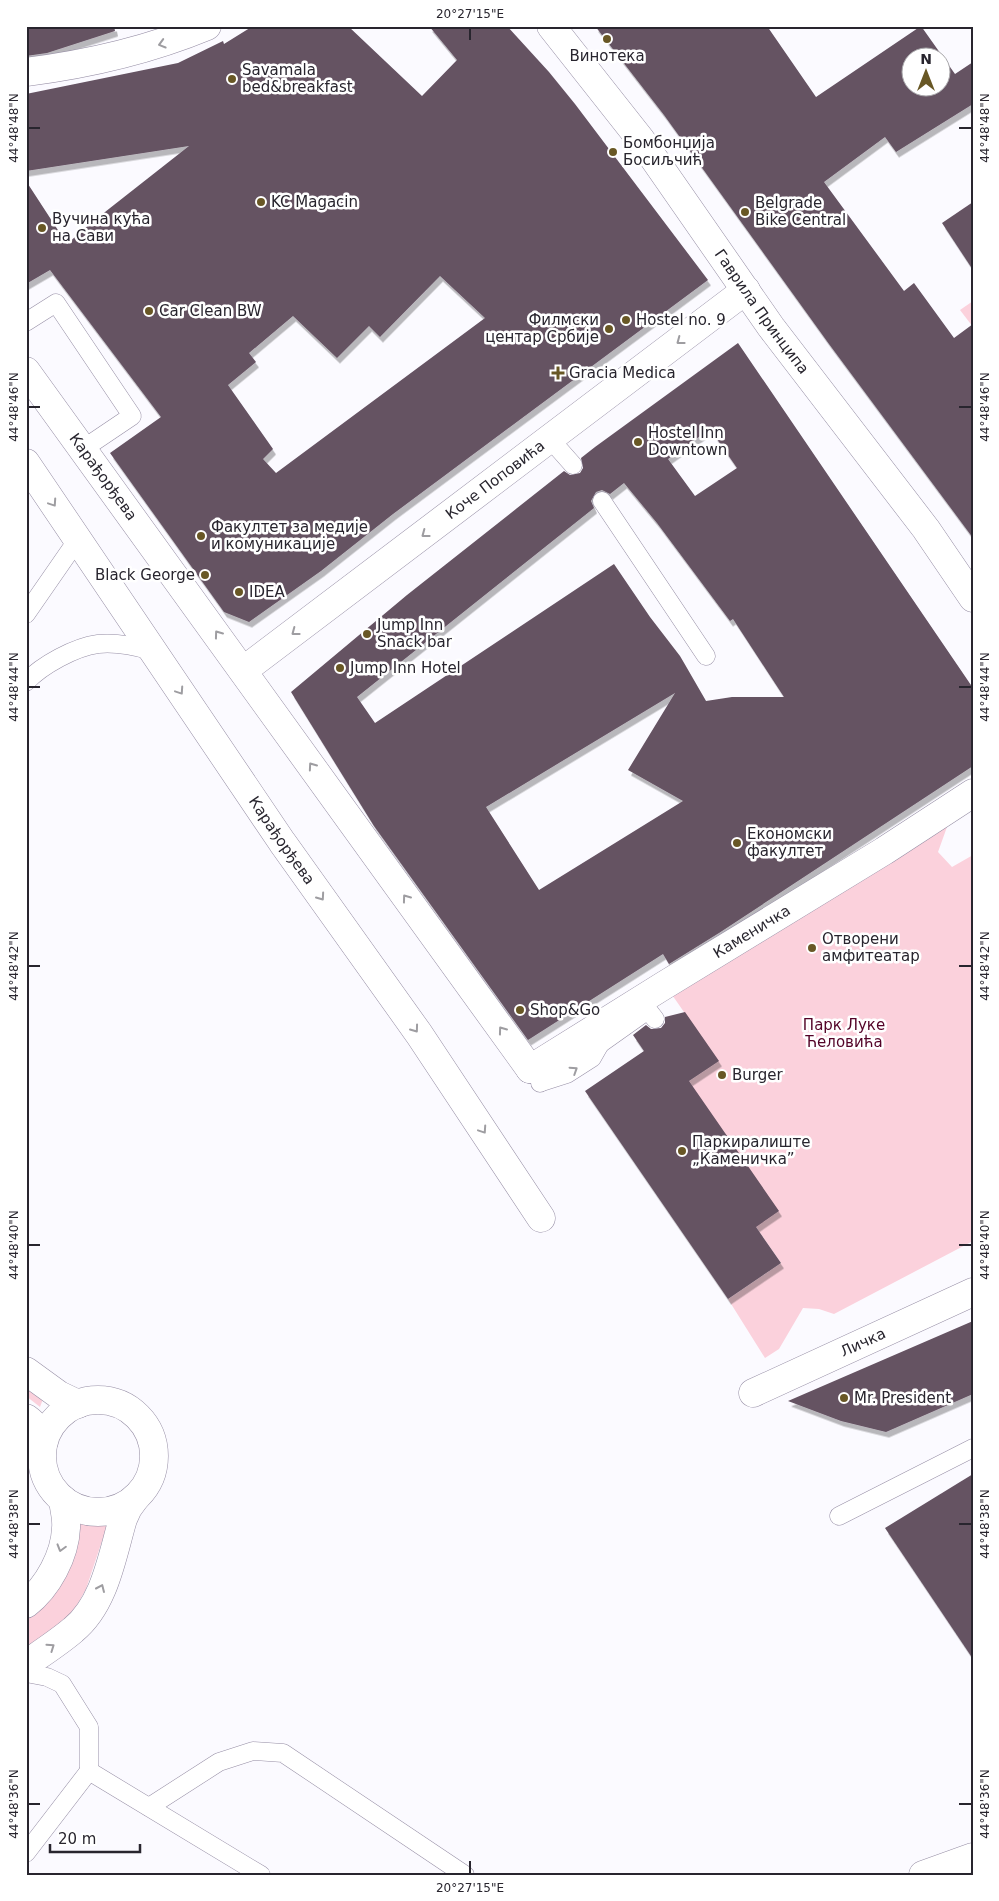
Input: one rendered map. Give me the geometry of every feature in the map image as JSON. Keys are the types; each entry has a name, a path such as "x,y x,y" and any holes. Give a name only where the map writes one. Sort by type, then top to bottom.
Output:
{"main road":[{"path":"26,72 97,61 141,50 170,42 207,26"},
{"name":"Гаврила Принципа","path":"551,26 641,140 796,359 926,529 973,598"},
{"name":"Коче Поповића","path":"244,670 746,290"},
{"name":"Карађорђева","path":"26,371 244,670 530,1069"},
{"name":"Карађорђева","path":"26,462 282,842 419,1034 541,1218"},
{"name":"Каменичка","path":"530,1069 884,851 973,793"},
{"name":"Личка","path":"753,1393 973,1292"},
{"path":"26,1371 59,1395 78,1404"},
{"path":"26,1664 75,1629 89,1612 101,1590 123,1519 128,1508 145,1486 152,1471 154,1458 153,1444 149,1433 134,1413 117,1403 94,1400 78,1404 59,1415 47,1432 43,1444 43,1467 46,1479 63,1500 77,1508 97,1512 115,1509 136,1497"},
{"path":"26,1418 38,1429 43,1444"},
{"path":"26,1604 35,1597 48,1579 61,1552 66,1528 63,1500"},
{"path":"923,1875 973,1857"}],"lane":[{"path":"26,322 56,303 132,416 83,449"},
{"path":"550,439 572,465"},
{"path":"602,501 706,656"},
{"path":"26,614 78,539"},
{"path":"26,682 60,656 97,644 127,644 152,650"},
{"path":"600,1044 648,1010 655,1020"},
{"path":"840,1516 973,1448"},
{"path":"26,1672 46,1677 62,1684 89,1727 90,1771 26,1853"},
{"path":"149,1807 219,1762 253,1751 283,1753 465,1875"},
{"path":"90,1771 261,1875"}],"green space":[{"path":"973,301 973,327 960,310"},
{"name":"Парк Луке Ћеловића","path":"945,825 947,827 938,852 952,867 973,855 973,1241 834,1314 819,1309 803,1308 779,1349 765,1358 728,1299 781,1263 756,1227 689,1081 718,1061 668,989"},
{"path":"26,1386 43,1399 40,1407 26,1396"},
{"path":"76,1514 108,1523 86,1589 73,1612 61,1627 26,1648 26,1617"}],"building":[{"path":"26,26 114,26 115,31 47,53 26,56"},
{"path":"253,26 348,26 422,96 457,60 429,26 507,26 575,104 708,280 393,514 321,571 249,622 224,612 110,453 161,417 50,270 26,284 26,181 67,244 189,146 26,171 26,94 178,63 223,41 224,44","holes":["440,276 485,318 276,473 263,459 273,449 228,385 256,362 249,353 293,316 337,358 369,326 380,337"]},
{"path":"595,26 767,26 816,97 921,26 937,48 902,48 902,98 952,98 952,70 955,74 973,62 973,104 896,152 885,137 824,182 904,291 914,283 954,338 973,324 973,538 829,344 664,115"},
{"path":"973,202 973,270 942,223"},
{"path":"738,343 973,688 973,766 669,964 663,954 528,1040 374,826 291,692 407,595 564,471 570,475 580,473 583,468 581,458","holes":["710,429 737,468 695,496 668,459","624,483 657,523 730,621 733,619 784,697 732,697 706,701 680,656 650,617 614,564 375,723 357,697 594,508 591,501 596,492 602,490 610,494","675,693 628,770 683,801 539,890 486,807"]},
{"name":"Паркиралиште „Каменичка”","path":"685,1012 719,1061 689,1081 779,1211 756,1227 781,1263 728,1299 585,1091 644,1051 633,1035 646,1025 651,1029 661,1028 665,1023 665,1017"},
{"path":"973,1321 973,1394 886,1432 841,1421 788,1401"},
{"path":"973,1474 973,1659 885,1528"}],"place":[{"name":"Винотека","path":"607,39"},
{"name":"Savamala bed&breakfast","path":"232,79"},
{"name":"Бомбонџија Босиљчић","path":"613,152"},
{"name":"KC Magacin","path":"261,202"},
{"name":"Belgrade Bike Central","path":"745,212"},
{"name":"Вучина кућа на Сави","path":"42,228"},
{"name":"Car Clean BW","path":"149,311"},
{"name":"Hostel no. 9","path":"626,320"},
{"name":"Филмски центар Србије","path":"609,329"},
{"name":"Gracia Medica","path":"558,373"},
{"name":"Hostel Inn Downtown","path":"638,442"},
{"name":"Факултет за медије и комуникације","path":"201,536"},
{"name":"Black George","path":"205,575"},
{"name":"IDEA","path":"239,592"},
{"name":"Jump Inn Snack bar","path":"367,634"},
{"name":"Jump Inn Hotel","path":"340,668"},
{"name":"Економски факултет","path":"737,843"},
{"name":"Отворени амфитеатар","path":"812,948"},
{"name":"Shop&Go","path":"520,1010"},
{"name":"Burger","path":"722,1075"},
{"name":"Паркиралиште „Каменичка”","path":"682,1151"},
{"name":"Mr. President","path":"844,1398"}]}
